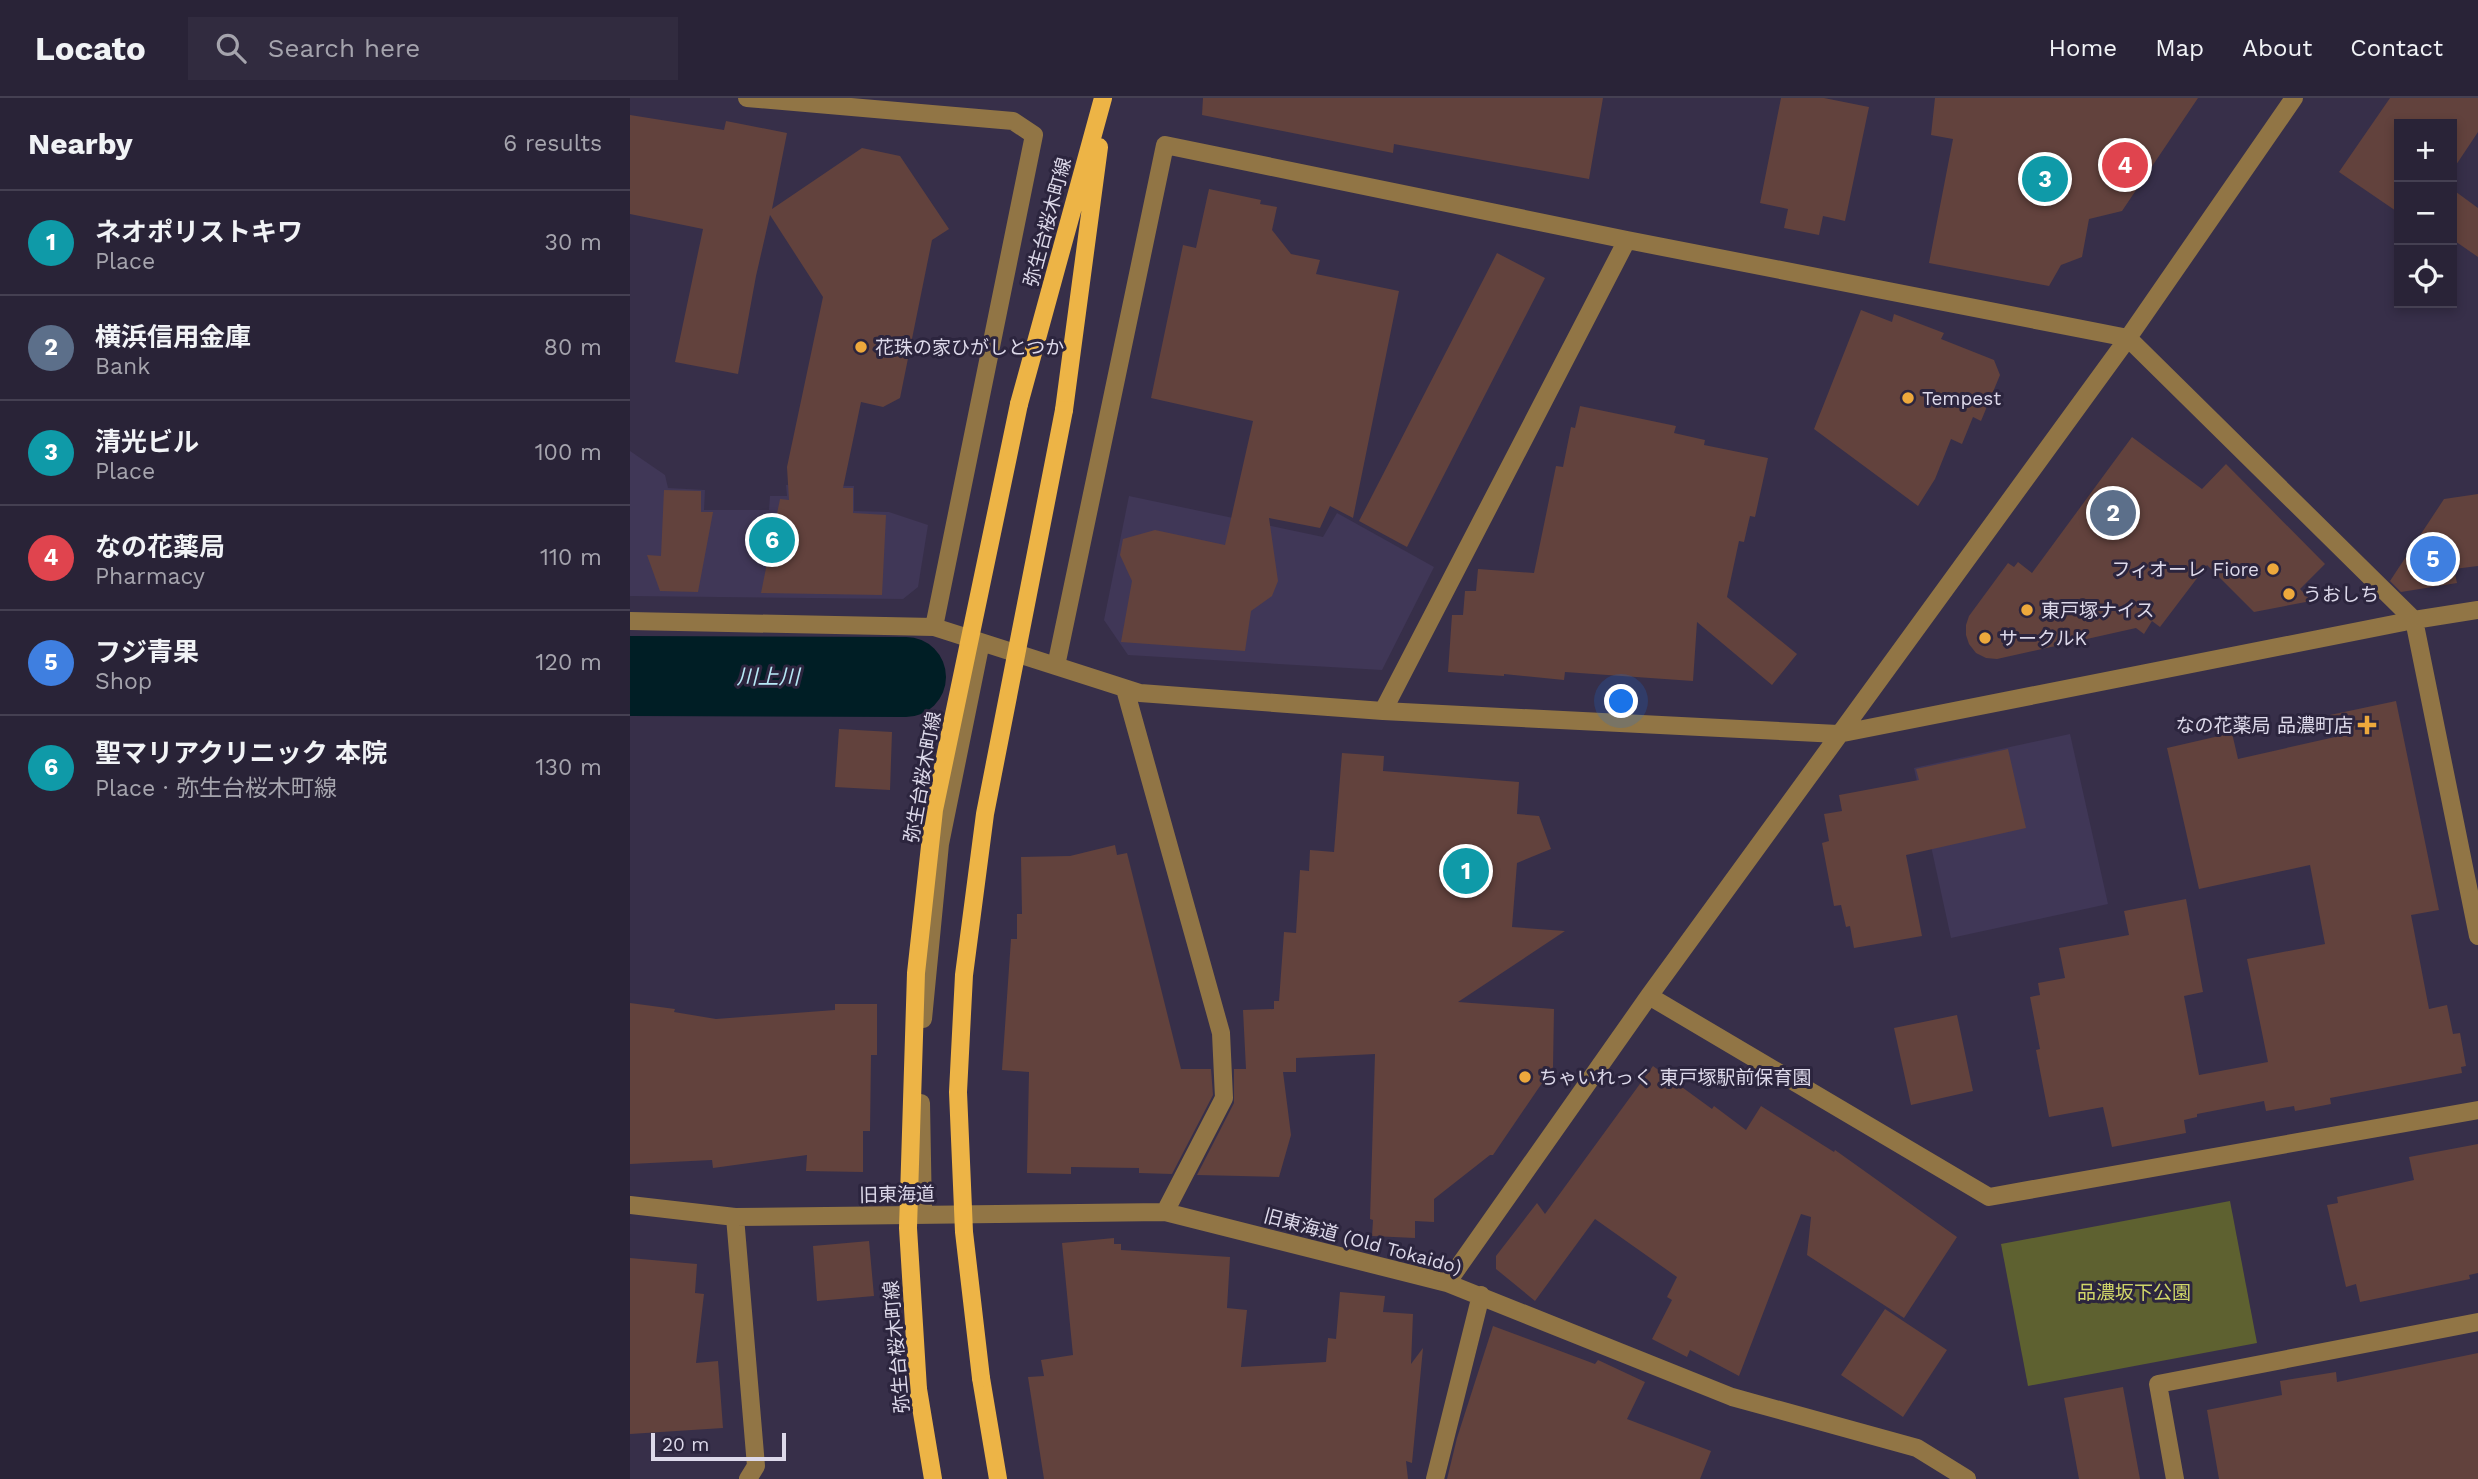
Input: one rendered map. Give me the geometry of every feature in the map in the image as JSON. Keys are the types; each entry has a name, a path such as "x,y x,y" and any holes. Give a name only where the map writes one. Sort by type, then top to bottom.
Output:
{"main road":[{"name":"弥生台桜木町線","path":"933,1479 918,1389 908,1228 916,974 934,810 1019,404 1104,98"},
{"name":"弥生台桜木町線","path":"998,1479 981,1378 964,1232 958,1092 964,975 985,814 1064,410 1104,98"}],"street":[{"path":"747,98 1013,121 1034,135 934,627"},
{"path":"1447,1283 1649,996 2128,338 2294,98"},
{"path":"1056,666 1166,145 1627,240 2128,338 2414,620 2478,936"},
{"path":"1383,711 1627,240"},
{"path":"630,621 934,627 1140,693 1383,711 1838,734 2414,620 2478,610"},
{"path":"923,1215 920,1125 924,1000 940,844 981,642"},
{"path":"1125,689 1221,1033 1224,1098 1165,1212"},
{"path":"1649,996 1989,1197 2478,1110"},
{"name":"旧東海道","path":"630,1205 735,1217 1165,1212"},
{"name":"旧東海道 (Old Tokaido)","path":"1165,1212 1447,1283 1732,1396 1917,1448 1966,1479"},
{"path":"735,1217 755,1466 748,1479"},
{"path":"1435,1479 1481,1295"},
{"path":"2175,1479 2158,1384 2478,1322"}],"shaded area":[{"path":"630,451 665,475 668,488 705,490 704,510 769,510 770,496 787,496 786,485 854,486 854,511 889,512 928,525 918,587 903,599 630,596"},
{"path":"1129,496 1323,537 1337,513 1434,567 1382,670 1128,655 1104,620"},
{"path":"2070,734 2108,904 1951,938 1914,768"}],"green space":[{"name":"品濃坂下公園","path":"2230,1201 2257,1343 2028,1386 2001,1244"}],"building":[{"path":"1203,98 1603,98 1589,179 1394,144 1393,153 1202,115"},
{"path":"1781,98 1824,98 1869,107 1845,221 1823,216 1819,235 1784,228 1788,209 1760,203"},
{"path":"1935,98 2198,98 2122,211 2089,219 2082,257 2061,265 2049,286 1929,263 1953,139 1931,135"},
{"path":"2390,98 2478,98 2478,132 2457,164 2457,119 2394,119 2394,210 2339,172"},
{"path":"630,115 724,130 726,121 787,133 772,209 862,148 900,156 949,229 932,240 900,398 883,407 861,402 843,488 853,488 853,513 886,515 882,595 761,593 780,499 789,500 787,467 823,297 770,215 738,374 675,362 703,229 630,214"},
{"path":"1209,189 1261,200 1260,204 1277,207 1272,230 1291,254 1320,260 1316,274 1399,291 1353,518 1330,506 1320,528 1269,518 1278,581 1272,596 1251,611 1245,651 1121,642 1132,581 1120,555 1123,539 1155,530 1225,545 1253,421 1151,398 1183,245 1196,248"},
{"path":"2457,193 2478,208 2478,257 2457,242"},
{"path":"1497,253 1545,278 1407,547 1359,521"},
{"name":"Tempest","path":"1861,310 1892,322 1894,314 1944,333 1941,339 1994,360 2000,375 1981,421 1973,417 1962,444 1951,439 1935,479 1918,506 1814,429"},
{"path":"1580,406 1676,426 1674,433 1705,440 1704,445 1768,458 1755,517 1750,516 1744,542 1739,541 1727,597 1797,654 1772,685 1697,622 1693,681 1565,672 1564,680 1448,672 1452,615 1463,615 1465,591 1476,591 1478,569 1534,573 1556,466 1563,467 1571,427 1575,428"},
{"path":"2132,437 2202,489 2226,464 2325,564 2300,589 2311,601 2254,612 2207,565 2160,627 2152,621 2144,634 2136,628 1997,659 1976,653 1966,635 1969,616 2008,563 2014,567 2018,562 2032,573"},
{"path":"664,490 701,491 701,512 713,512 698,592 660,591 647,555 661,556"},
{"path":"2478,494 2478,566 2454,569 2457,583 2401,592 2390,581 2444,499"},
{"path":"2396,701 2439,910 2411,915 2429,1009 2447,1005 2453,1034 2460,1033 2466,1066 2461,1067 2462,1073 2330,1098 2331,1104 2295,1111 2294,1106 2266,1111 2264,1101 2197,1114 2197,1117 2184,1120 2186,1133 2112,1147 2103,1107 2049,1117 2036,1050 2040,1049 2030,997 2040,995 2038,983 2065,978 2059,948 2129,935 2124,911 2186,899 2203,992 2184,996 2199,1075 2268,1062 2247,959 2325,944 2310,865 2199,889 2167,748 2232,733 2238,759 2335,737 2330,715"},
{"path":"839,729 892,732 890,790 835,787"},
{"path":"2008,749 2026,828 1906,855 1922,936 1854,948 1850,926 1846,927 1841,905 1834,906 1822,843 1829,841 1824,814 1842,811 1839,795 1919,780 1916,769"},
{"path":"1342,753 1384,756 1383,771 1519,782 1517,814 1539,816 1551,849 1517,863 1512,927 1565,931 1458,1002 1554,1009 1553,1067 1493,1155 1434,1199 1434,1222 1415,1221 1415,1238 1372,1236 1373,1220 1370,1219 1375,1054 1296,1058 1296,1072 1283,1072 1291,1135 1279,1177 1197,1175 1234,1103 1234,1069 1246,1069 1243,1010 1274,1009 1274,1001 1279,1001 1284,932 1296,933 1300,870 1309,871 1310,850 1334,852"},
{"path":"1115,845 1117,855 1127,853 1181,1069 1211,1069 1213,1095 1172,1174 1139,1173 1139,1168 1071,1167 1071,1174 1027,1173 1029,1072 1002,1070 1011,939 1017,939 1017,914 1022,914 1021,857 1070,856"},
{"path":"630,1003 675,1009 674,1012 716,1019 835,1010 835,1004 877,1004 877,1055 871,1055 870,1131 863,1131 863,1172 806,1171 807,1155 713,1168 712,1160 630,1164"},
{"path":"1957,1015 1973,1091 1911,1105 1894,1028"},
{"path":"1653,1066 1746,1130 1761,1106 1834,1152 1835,1150 1957,1237 1904,1318 1807,1255 1811,1217 1801,1214 1739,1376 1690,1350 1687,1357 1652,1339 1672,1300 1667,1297 1677,1277 1595,1219 1535,1301 1496,1269 1496,1256 1537,1203 1545,1214"},
{"path":"2478,1144 2478,1273 2469,1275 2470,1279 2360,1302 2356,1284 2346,1287 2327,1205 2338,1203 2337,1197 2414,1180 2409,1157"},
{"path":"1114,1238 1114,1244 1121,1244 1121,1250 1230,1257 1227,1308 1247,1310 1241,1367 1326,1362 1328,1338 1336,1339 1340,1292 1385,1296 1383,1312 1413,1314 1411,1364 1423,1348 1412,1463 1406,1461 1408,1479 1044,1479 1028,1377 1044,1376 1041,1360 1073,1355 1062,1243"},
{"path":"869,1241 874,1296 817,1301 813,1246"},
{"path":"630,1258 697,1264 695,1293 704,1294 696,1363 718,1361 723,1428 630,1434"},
{"path":"1885,1309 1947,1350 1903,1417 1841,1375"},
{"path":"1493,1326 1595,1364 1598,1360 1645,1382 1627,1419 1711,1451 1700,1479 1447,1479 1457,1438"},
{"path":"2478,1353 2478,1479 2219,1479 2207,1410 2282,1395 2280,1381 2336,1372 2337,1382"},
{"path":"2123,1387 2140,1479 2079,1479 2064,1398"}],"waterway":[{"name":"川上川","path":"630,676 906,677"}],"place":[{"name":"なの花薬局","path":"2125,165"},
{"name":"清光ビル","path":"2045,179"},
{"name":"花珠の家ひがしとつか","path":"861,347"},
{"name":"Tempest","path":"1908,398"},
{"name":"横浜信用金庫","path":"2113,513"},
{"name":"聖マリアクリニック 本院","path":"772,540"},
{"name":"フジ青果","path":"2433,559"},
{"name":"フィオーレ Fiore","path":"2273,569"},
{"name":"うおしち","path":"2289,594"},
{"name":"東戸塚ナイス","path":"2027,610"},
{"name":"サークルK","path":"1985,638"},
{"name":"なの花薬局 品濃町店","path":"2367,725"},
{"name":"ネオポリストキワ","path":"1466,871"},
{"name":"ちゃいれっく 東戸塚駅前保育園","path":"1525,1077"}]}
